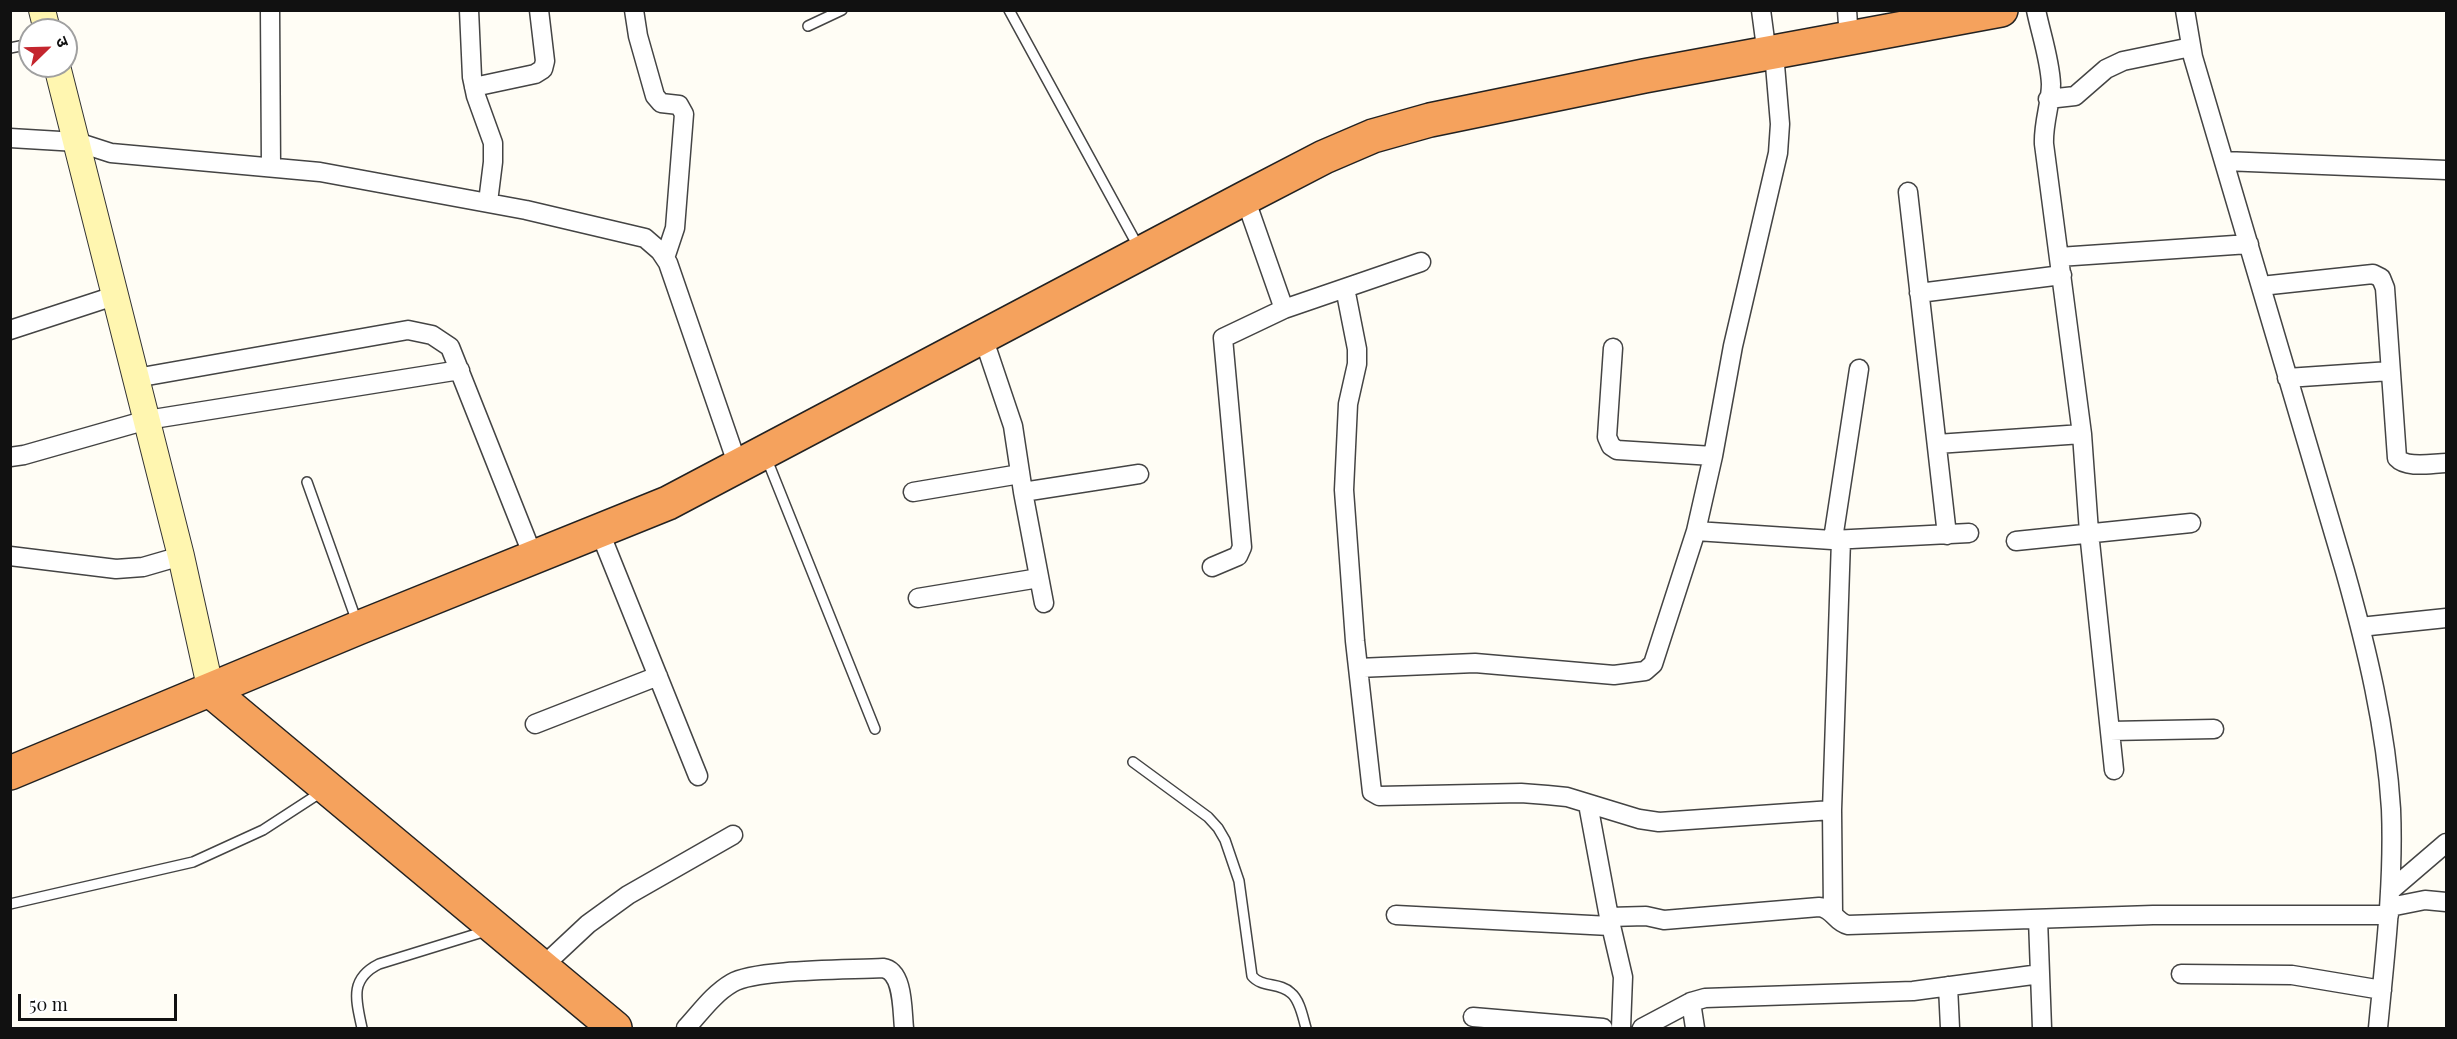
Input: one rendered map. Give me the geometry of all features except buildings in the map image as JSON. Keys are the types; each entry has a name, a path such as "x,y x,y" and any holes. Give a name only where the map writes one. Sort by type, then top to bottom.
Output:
{"highway":[{"path":"10,773 533,556 668,503 1245,198 1324,157 1373,136 1430,120 1644,76 1770,54 1848,25 2001,10"},
{"path":"211,691 615,1029"}],"street":[{"path":"270,10 271,167"},
{"path":"469,10 474,87 493,143 488,202"},
{"path":"474,87 535,74 543,69 545,61 539,10"},
{"path":"634,10 638,36 655,96 661,103 679,105 684,114 675,228 665,258"},
{"path":"1358,668 1475,663 1601,675 1645,670 1653,664 1695,531 1713,456 1733,346 1779,153 1780,124 1761,10"},
{"path":"2036,10 2050,74 2044,144 2082,434 2089,532 2114,770"},
{"path":"2185,10 2191,46 2360,627 2379,712 2391,809 2389,905 2378,1029"},
{"path":"2048,99 2075,96 2106,69 2123,61 2191,46"},
{"path":"60,78 181,556 211,691"},
{"path":"10,138 77,142 111,153 332,174 488,202 630,234 653,244 665,258 751,459"},
{"path":"2224,162 2446,171"},
{"path":"1908,192 1947,535"},
{"path":"1245,198 1284,309"},
{"path":"1919,293 2060,266 2248,244"},
{"path":"1212,567 1238,556 1242,546 1222,340 1229,333 1284,309 1421,262"},
{"path":"2261,285 2378,275 2385,288 2397,458 2408,464 2446,463"},
{"path":"1345,288 1357,349 1348,404 1344,490 1358,668 1371,788 1376,795 1521,793 1567,798 1609,812 1659,822 1832,810"},
{"path":"10,330 114,296"},
{"path":"136,378 408,330 432,335 450,348 533,556"},
{"path":"983,338 1006,402 1016,441 1021,483 1044,603"},
{"path":"1613,348 1607,437 1611,446 1617,450 1713,456"},
{"path":"1833,913 1832,810 1837,539 1859,369"},
{"path":"10,457 147,420 460,370"},
{"path":"2287,378 2390,371"},
{"path":"1936,444 2082,434"},
{"path":"913,492 1139,474"},
{"path":"2016,541 2191,523"},
{"path":"599,530 698,776"},
{"path":"1695,531 1837,539 1969,533"},
{"path":"10,556 116,569 143,567 181,556"},
{"path":"918,598 1039,578"},
{"path":"2360,627 2446,618"},
{"path":"535,724 658,676"},
{"path":"2109,731 2214,729"},
{"path":"1588,804 1610,922 1623,977 1621,1029"},
{"path":"542,967 588,924 628,895 733,835"},
{"path":"2389,905 2446,843"},
{"path":"1396,915 1610,922 1646,916 1664,920 1819,907 1833,913 1840,922 1848,925 2389,905 2425,900 2446,902"},
{"path":"2038,919 2042,1029"},
{"path":"686,1029 717,994 733,982 774,974 883,968 896,976 904,1029"},
{"path":"1642,1029 1691,1002 1705,998 1913,991 2040,974"},
{"path":"2181,974 2292,975 2382,990"},
{"path":"1948,986 1950,1029"},
{"path":"1691,1002 1695,1029"},
{"path":"1473,1017 1603,1029"}],"lane":[{"path":"808,26 842,10"},
{"path":"1009,10 1141,253"},
{"path":"751,459 875,729"},
{"path":"307,482 358,628"},
{"path":"1133,762 1218,828 1232,856 1239,881 1252,976 1260,983 1283,988 1292,993 1306,1029"},
{"path":"10,904 193,862 263,830 327,788"},
{"path":"362,1029 356,1000 359,980 368,970 379,964 494,928"}]}
